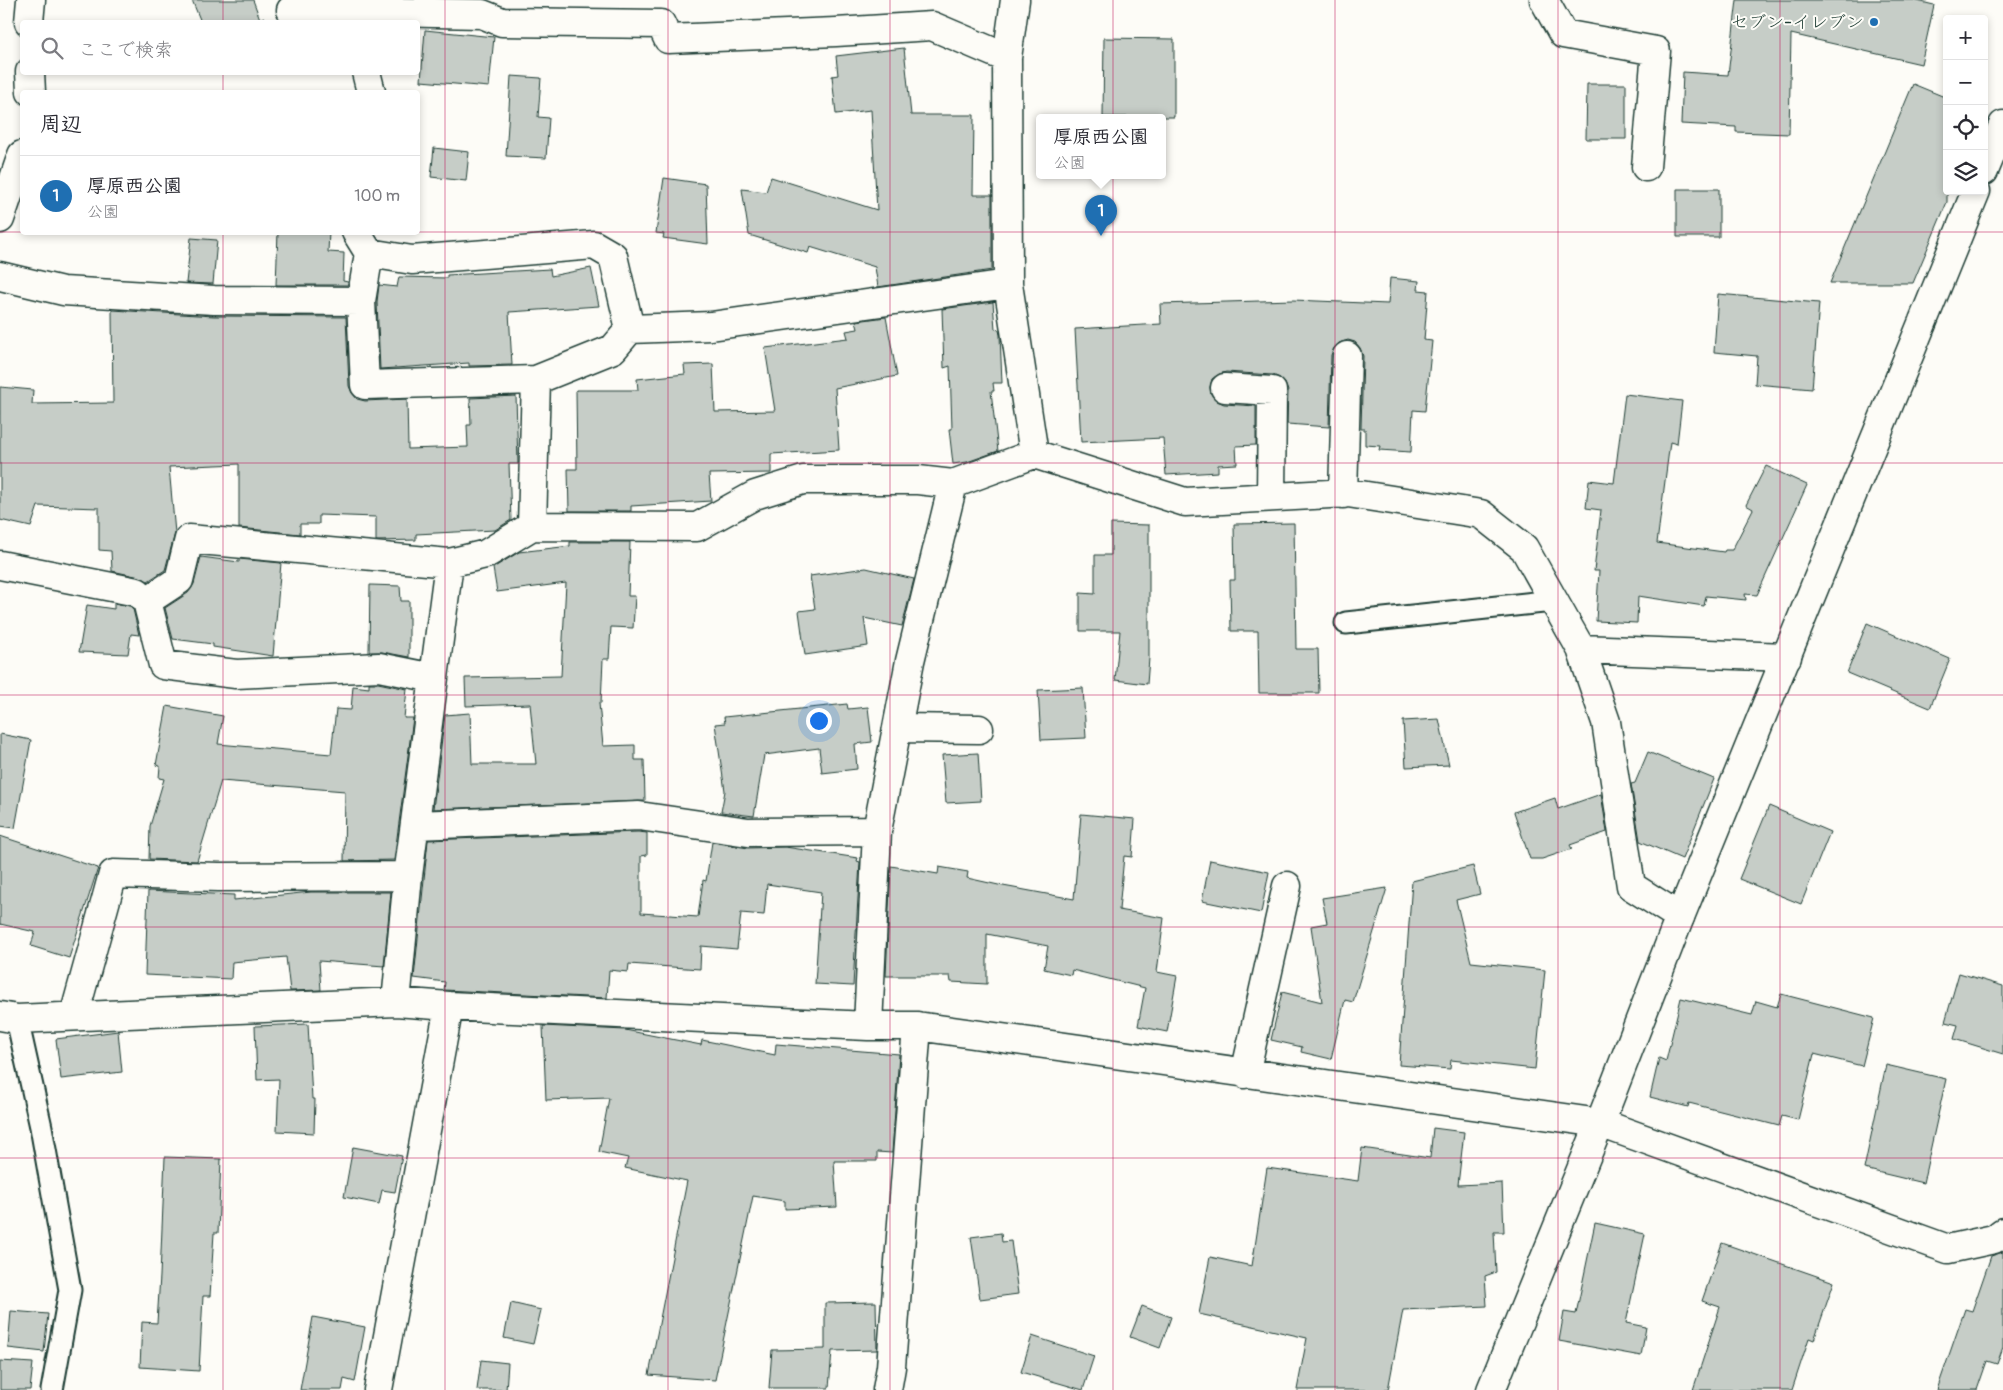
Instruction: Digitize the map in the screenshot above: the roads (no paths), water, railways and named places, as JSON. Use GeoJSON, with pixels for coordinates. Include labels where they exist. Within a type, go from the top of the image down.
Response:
{"type":"FeatureCollection","features":[{"type":"Feature","properties":{"kind":"street"},"geometry":{"type":"LineString","coordinates":[[30,20],[31,0]]}},
{"type":"Feature","properties":{"kind":"street"},"geometry":{"type":"LineString","coordinates":[[1015,0],[1007,58],[1008,284],[1034,454]]}},
{"type":"Feature","properties":{"kind":"street"},"geometry":{"type":"LineString","coordinates":[[1544,0],[1562,34],[1656,51],[1646,167]]}},
{"type":"Feature","properties":{"kind":"street"},"geometry":{"type":"LineString","coordinates":[[291,11],[482,14],[502,22],[661,24],[668,39],[932,26],[1007,58]]}},
{"type":"Feature","properties":{"kind":"street"},"geometry":{"type":"LineString","coordinates":[[30,75],[31,90]]}},
{"type":"Feature","properties":{"kind":"street"},"geometry":{"type":"LineString","coordinates":[[367,75],[370,90]]}},
{"type":"Feature","properties":{"kind":"street"},"geometry":{"type":"LineString","coordinates":[[1988,161],[2003,125]]}},
{"type":"Feature","properties":{"kind":"street"},"geometry":{"type":"LineString","coordinates":[[0,219],[20,165]]}},
{"type":"Feature","properties":{"kind":"street"},"geometry":{"type":"LineString","coordinates":[[1491,1390],[1600,1123],[1680,917],[1974,195]]}},
{"type":"Feature","properties":{"kind":"street"},"geometry":{"type":"LineString","coordinates":[[630,329],[613,256],[594,245],[412,260],[363,243],[361,301],[365,385],[536,380],[613,350],[630,329],[711,326],[1008,284]]}},
{"type":"Feature","properties":{"kind":"street"},"geometry":{"type":"LineString","coordinates":[[0,276],[63,291],[214,300],[361,301]]}},
{"type":"Feature","properties":{"kind":"street"},"geometry":{"type":"LineString","coordinates":[[1343,494],[1347,356]]}},
{"type":"Feature","properties":{"kind":"street"},"geometry":{"type":"LineString","coordinates":[[532,526],[536,380]]}},
{"type":"Feature","properties":{"kind":"street"},"geometry":{"type":"LineString","coordinates":[[1225,388],[1272,391],[1271,497]]}},
{"type":"Feature","properties":{"kind":"street"},"geometry":{"type":"LineString","coordinates":[[147,601],[179,580],[189,539],[449,563],[486,554],[532,526],[697,527],[755,495],[803,480],[918,480],[953,484],[1034,454],[1186,502],[1343,494],[1480,514],[1524,548],[1581,649],[1606,722],[1631,886],[1680,917]]}},
{"type":"Feature","properties":{"kind":"street"},"geometry":{"type":"LineString","coordinates":[[868,1026],[877,831],[910,661],[953,484]]}},
{"type":"Feature","properties":{"kind":"street"},"geometry":{"type":"LineString","coordinates":[[396,1002],[408,876],[449,563]]}},
{"type":"Feature","properties":{"kind":"street"},"geometry":{"type":"LineString","coordinates":[[0,565],[137,592],[147,601],[163,665],[236,674],[379,668],[434,678]]}},
{"type":"Feature","properties":{"kind":"street"},"geometry":{"type":"LineString","coordinates":[[1581,649],[1787,657]]}},
{"type":"Feature","properties":{"kind":"street"},"geometry":{"type":"LineString","coordinates":[[897,728],[979,729]]}},
{"type":"Feature","properties":{"kind":"street"},"geometry":{"type":"LineString","coordinates":[[416,825],[639,816],[748,832],[877,831]]}},
{"type":"Feature","properties":{"kind":"street"},"geometry":{"type":"LineString","coordinates":[[74,1016],[113,874],[218,877],[408,876]]}},
{"type":"Feature","properties":{"kind":"street"},"geometry":{"type":"LineString","coordinates":[[1245,1074],[1287,886]]}},
{"type":"Feature","properties":{"kind":"street"},"geometry":{"type":"LineString","coordinates":[[9,1018],[396,1002],[868,1026],[917,1026],[1600,1123],[1948,1249],[1994,1239],[2003,1232]]}},
{"type":"Feature","properties":{"kind":"street"},"geometry":{"type":"LineString","coordinates":[[378,1390],[449,1006]]}},
{"type":"Feature","properties":{"kind":"street"},"geometry":{"type":"LineString","coordinates":[[887,1390],[891,1367],[917,1026]]}},
{"type":"Feature","properties":{"kind":"lane"},"geometry":{"type":"LineString","coordinates":[[1346,623],[1553,601]]}},
{"type":"Feature","properties":{"kind":"lane"},"geometry":{"type":"LineString","coordinates":[[9,1018],[41,1127],[70,1290],[52,1390]]}},
{"type":"Feature","properties":{"kind":"place","name":"セブン-イレブン"},"geometry":{"type":"Point","coordinates":[1874,22]}},
{"type":"Feature","properties":{"kind":"place","name":"厚原西公園"},"geometry":{"type":"Point","coordinates":[1101,236]}}]}
